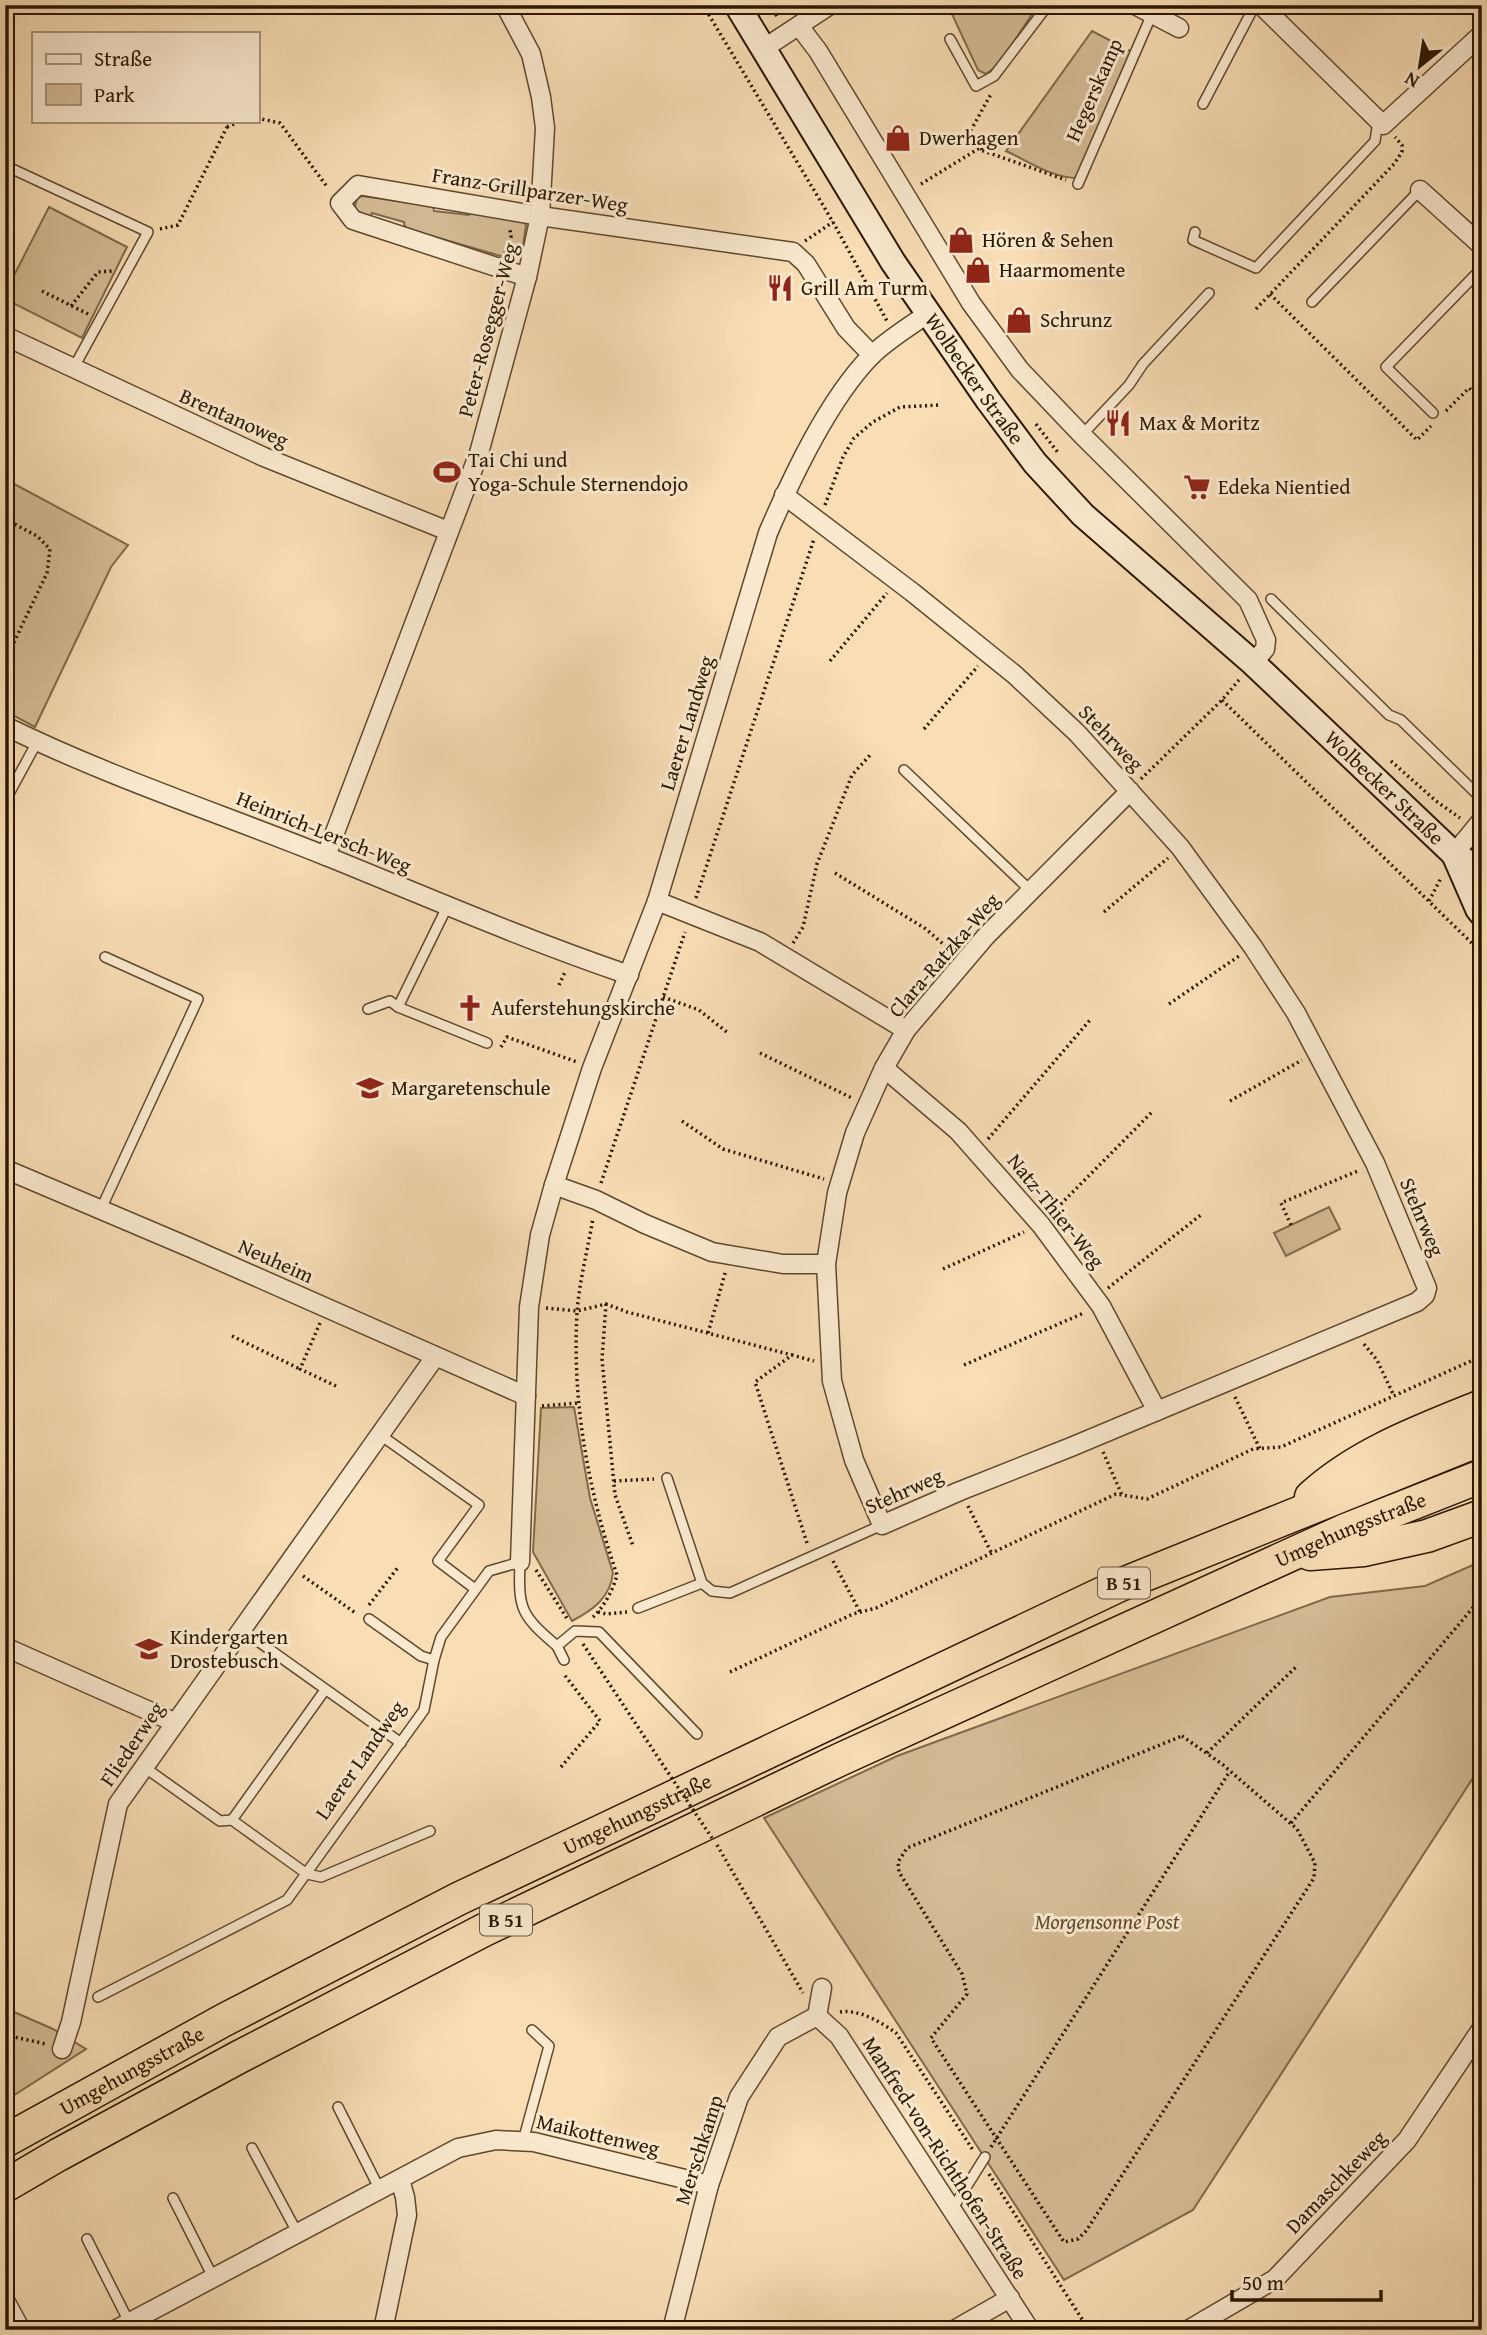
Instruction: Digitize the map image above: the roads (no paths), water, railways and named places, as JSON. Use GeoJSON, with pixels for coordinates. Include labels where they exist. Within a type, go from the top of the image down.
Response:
{"type":"FeatureCollection","features":[{"type":"Feature","properties":{"kind":"highway"},"geometry":{"type":"LineString","coordinates":[[1286,1520],[1321,1488],[1359,1462],[1405,1437],[1482,1406]]}},
{"type":"Feature","properties":{"kind":"highway","name":"Umgehungsstraße"},"geometry":{"type":"LineString","coordinates":[[5,2141],[224,2020],[458,1899],[1120,1585],[1482,1439]]}},
{"type":"Feature","properties":{"kind":"highway","name":"Umgehungsstraße"},"geometry":{"type":"LineString","coordinates":[[5,2186],[227,2064],[484,1930],[839,1760],[1343,1531],[1482,1476]]}},
{"type":"Feature","properties":{"kind":"highway"},"geometry":{"type":"LineString","coordinates":[[1292,1555],[1364,1550],[1427,1536],[1482,1516]]}},
{"type":"Feature","properties":{"kind":"highway","name":"Umgehungsstraße"},"geometry":{"type":"LineString","coordinates":[[1220,1588],[1286,1520]]}},
{"type":"Feature","properties":{"kind":"main road","name":"Wolbecker Straße"},"geometry":{"type":"LineString","coordinates":[[737,5],[893,262],[1035,463],[1083,514],[1253,663],[1454,854],[1482,871]]}},
{"type":"Feature","properties":{"kind":"main road","name":"Wolbecker Straße"},"geometry":{"type":"LineString","coordinates":[[1454,854],[1482,914]]}},
{"type":"Feature","properties":{"kind":"street","name":"Peter-Rosegger-Weg"},"geometry":{"type":"LineString","coordinates":[[326,856],[479,453],[527,276],[540,216],[545,128],[541,97],[531,54],[505,5]]}},
{"type":"Feature","properties":{"kind":"street"},"geometry":{"type":"LineString","coordinates":[[763,48],[830,5]]}},
{"type":"Feature","properties":{"kind":"street"},"geometry":{"type":"LineString","coordinates":[[1136,5],[1179,28]]}},
{"type":"Feature","properties":{"kind":"street"},"geometry":{"type":"LineString","coordinates":[[1258,5],[1381,123],[1482,34]]}},
{"type":"Feature","properties":{"kind":"street","name":"Wolbecker Straße"},"geometry":{"type":"LineString","coordinates":[[799,26],[818,51],[971,303],[1020,370],[1248,600],[1266,640],[1265,649],[1253,663]]}},
{"type":"Feature","properties":{"kind":"street","name":"Franz-Grillparzer-Weg"},"geometry":{"type":"LineString","coordinates":[[527,276],[353,220],[340,203],[358,185],[511,212],[793,252],[806,264],[846,328],[872,355]]}},
{"type":"Feature","properties":{"kind":"street"},"geometry":{"type":"LineString","coordinates":[[1420,190],[1482,246]]}},
{"type":"Feature","properties":{"kind":"street","name":"Laerer Landweg"},"geometry":{"type":"LineString","coordinates":[[520,1562],[529,1307],[540,1235],[592,1068],[657,901],[768,533],[825,420],[848,385],[872,355],[928,314]]}},
{"type":"Feature","properties":{"kind":"street","name":"Brentanoweg"},"geometry":{"type":"LineString","coordinates":[[5,336],[264,457],[448,531]]}},
{"type":"Feature","properties":{"kind":"street","name":"Stehrweg"},"geometry":{"type":"LineString","coordinates":[[785,495],[1015,674],[1077,733],[1180,847],[1296,1013],[1374,1163],[1427,1288],[1425,1295],[1418,1302],[960,1490],[882,1525]]}},
{"type":"Feature","properties":{"kind":"street","name":"Heinrich-Lersch-Weg"},"geometry":{"type":"LineString","coordinates":[[5,726],[37,742],[326,856],[447,907],[572,956],[629,975]]}},
{"type":"Feature","properties":{"kind":"street","name":"Clara-Ratzka-Weg"},"geometry":{"type":"LineString","coordinates":[[882,1525],[854,1460],[832,1381],[825,1264],[839,1184],[855,1133],[884,1068],[906,1030],[986,936],[1130,791]]}},
{"type":"Feature","properties":{"kind":"street","name":"Wolbecker Straße"},"geometry":{"type":"LineString","coordinates":[[1454,854],[1482,820]]}},
{"type":"Feature","properties":{"kind":"street"},"geometry":{"type":"LineString","coordinates":[[657,901],[760,942],[906,1030]]}},
{"type":"Feature","properties":{"kind":"street","name":"Natz-Thier-Weg"},"geometry":{"type":"LineString","coordinates":[[884,1068],[958,1131],[1041,1224],[1098,1302],[1157,1410]]}},
{"type":"Feature","properties":{"kind":"street","name":"Neuheim"},"geometry":{"type":"LineString","coordinates":[[5,1169],[326,1308],[526,1402]]}},
{"type":"Feature","properties":{"kind":"street"},"geometry":{"type":"LineString","coordinates":[[554,1185],[596,1200],[712,1252],[783,1264],[825,1264]]}},
{"type":"Feature","properties":{"kind":"street","name":"Fliederweg"},"geometry":{"type":"LineString","coordinates":[[62,2049],[78,2025],[118,1804],[435,1357]]}},
{"type":"Feature","properties":{"kind":"street"},"geometry":{"type":"LineString","coordinates":[[5,1647],[174,1722]]}},
{"type":"Feature","properties":{"kind":"street"},"geometry":{"type":"LineString","coordinates":[[817,2015],[822,1988]]}},
{"type":"Feature","properties":{"kind":"street","name":"Merschkamp"},"geometry":{"type":"LineString","coordinates":[[672,2330],[709,2185],[739,2097],[778,2037],[817,2015]]}},
{"type":"Feature","properties":{"kind":"street","name":"Manfred-von-Richthofen-Straße"},"geometry":{"type":"LineString","coordinates":[[817,2015],[839,2036],[1030,2330]]}},
{"type":"Feature","properties":{"kind":"street","name":"Damaschkeweg"},"geometry":{"type":"LineString","coordinates":[[1188,2330],[1275,2279],[1407,2140],[1482,2028]]}},
{"type":"Feature","properties":{"kind":"street","name":"Maikottenweg"},"geometry":{"type":"LineString","coordinates":[[122,2326],[458,2148],[496,2140],[534,2142],[709,2185]]}},
{"type":"Feature","properties":{"kind":"street"},"geometry":{"type":"LineString","coordinates":[[383,2330],[407,2215],[400,2180]]}},
{"type":"Feature","properties":{"kind":"street"},"geometry":{"type":"LineString","coordinates":[[954,2330],[1010,2298]]}},
{"type":"Feature","properties":{"kind":"lane"},"geometry":{"type":"LineString","coordinates":[[950,39],[976,86],[995,76],[1048,5]]}},
{"type":"Feature","properties":{"kind":"lane"},"geometry":{"type":"LineString","coordinates":[[1203,104],[1258,5]]}},
{"type":"Feature","properties":{"kind":"lane","name":"Hegerskamp"},"geometry":{"type":"LineString","coordinates":[[1078,184],[1153,14]]}},
{"type":"Feature","properties":{"kind":"lane"},"geometry":{"type":"LineString","coordinates":[[1195,232],[1193,240],[1256,268],[1376,141],[1381,123]]}},
{"type":"Feature","properties":{"kind":"lane"},"geometry":{"type":"LineString","coordinates":[[8,167],[148,232],[73,369]]}},
{"type":"Feature","properties":{"kind":"lane"},"geometry":{"type":"LineString","coordinates":[[1312,302],[1420,190]]}},
{"type":"Feature","properties":{"kind":"lane"},"geometry":{"type":"LineString","coordinates":[[1436,415],[1386,367],[1482,268]]}},
{"type":"Feature","properties":{"kind":"lane"},"geometry":{"type":"LineString","coordinates":[[1082,435],[1209,293]]}},
{"type":"Feature","properties":{"kind":"lane"},"geometry":{"type":"LineString","coordinates":[[1270,599],[1389,715],[1401,720],[1482,799]]}},
{"type":"Feature","properties":{"kind":"lane"},"geometry":{"type":"LineString","coordinates":[[5,801],[37,742]]}},
{"type":"Feature","properties":{"kind":"lane"},"geometry":{"type":"LineString","coordinates":[[904,771],[1031,891]]}},
{"type":"Feature","properties":{"kind":"lane"},"geometry":{"type":"LineString","coordinates":[[398,1007],[447,907]]}},
{"type":"Feature","properties":{"kind":"lane"},"geometry":{"type":"LineString","coordinates":[[101,1209],[198,999],[104,957]]}},
{"type":"Feature","properties":{"kind":"lane"},"geometry":{"type":"LineString","coordinates":[[368,1009],[390,1001],[398,1007],[487,1043]]}},
{"type":"Feature","properties":{"kind":"lane"},"geometry":{"type":"LineString","coordinates":[[379,1434],[479,1505],[438,1561],[475,1589]]}},
{"type":"Feature","properties":{"kind":"lane"},"geometry":{"type":"LineString","coordinates":[[638,1608],[702,1583],[667,1478]]}},
{"type":"Feature","properties":{"kind":"lane","name":"Stehrweg"},"geometry":{"type":"LineString","coordinates":[[702,1583],[712,1591],[730,1593],[882,1525]]}},
{"type":"Feature","properties":{"kind":"lane","name":"Laerer Landweg"},"geometry":{"type":"LineString","coordinates":[[98,1997],[287,1900],[424,1710],[441,1637],[489,1571],[520,1562],[519,1588],[524,1613],[556,1646],[564,1660]]}},
{"type":"Feature","properties":{"kind":"lane"},"geometry":{"type":"LineString","coordinates":[[365,1617],[421,1656],[434,1660]]}},
{"type":"Feature","properties":{"kind":"lane"},"geometry":{"type":"LineString","coordinates":[[241,1629],[401,1742]]}},
{"type":"Feature","properties":{"kind":"lane"},"geometry":{"type":"LineString","coordinates":[[556,1646],[575,1632],[599,1632],[697,1734]]}},
{"type":"Feature","properties":{"kind":"lane"},"geometry":{"type":"LineString","coordinates":[[232,1821],[325,1690]]}},
{"type":"Feature","properties":{"kind":"lane"},"geometry":{"type":"LineString","coordinates":[[144,1767],[220,1821],[232,1821],[307,1874],[321,1877],[430,1831]]}},
{"type":"Feature","properties":{"kind":"lane"},"geometry":{"type":"LineString","coordinates":[[523,2141],[549,2046],[532,2030]]}},
{"type":"Feature","properties":{"kind":"lane"},"geometry":{"type":"LineString","coordinates":[[338,2107],[380,2190]]}},
{"type":"Feature","properties":{"kind":"lane"},"geometry":{"type":"LineString","coordinates":[[252,2148],[298,2234]]}},
{"type":"Feature","properties":{"kind":"lane"},"geometry":{"type":"LineString","coordinates":[[953,2208],[983,2160]]}},
{"type":"Feature","properties":{"kind":"lane"},"geometry":{"type":"LineString","coordinates":[[173,2198],[214,2279]]}},
{"type":"Feature","properties":{"kind":"lane"},"geometry":{"type":"LineString","coordinates":[[87,2239],[122,2326]]}},
{"type":"Feature","properties":{"kind":"lane"},"geometry":{"type":"LineString","coordinates":[[5,2291],[26,2330]]}},
{"type":"Feature","properties":{"kind":"place","name":"Dwerhagen"},"geometry":{"type":"Point","coordinates":[898,138]}},
{"type":"Feature","properties":{"kind":"place","name":"Hören & Sehen"},"geometry":{"type":"Point","coordinates":[961,240]}},
{"type":"Feature","properties":{"kind":"place","name":"Haarmomente"},"geometry":{"type":"Point","coordinates":[978,270]}},
{"type":"Feature","properties":{"kind":"place","name":"Grill Am Turm"},"geometry":{"type":"Point","coordinates":[780,288]}},
{"type":"Feature","properties":{"kind":"place","name":"Schrunz"},"geometry":{"type":"Point","coordinates":[1019,320]}},
{"type":"Feature","properties":{"kind":"place","name":"Max & Moritz"},"geometry":{"type":"Point","coordinates":[1118,423]}},
{"type":"Feature","properties":{"kind":"place","name":"Tai Chi und Yoga-Schule Sternendojo"},"geometry":{"type":"Point","coordinates":[447,472]}},
{"type":"Feature","properties":{"kind":"place","name":"Edeka Nientied"},"geometry":{"type":"Point","coordinates":[1197,487]}},
{"type":"Feature","properties":{"kind":"place","name":"Auferstehungskirche"},"geometry":{"type":"Point","coordinates":[470,1008]}},
{"type":"Feature","properties":{"kind":"place","name":"Margaretenschule"},"geometry":{"type":"Point","coordinates":[370,1088]}},
{"type":"Feature","properties":{"kind":"place","name":"Kindergarten Drostebusch"},"geometry":{"type":"Point","coordinates":[149,1649]}},
{"type":"Feature","properties":{"kind":"park label","name":"Morgensonne Post"},"geometry":{"type":"Point","coordinates":[1107,1922]}}]}
